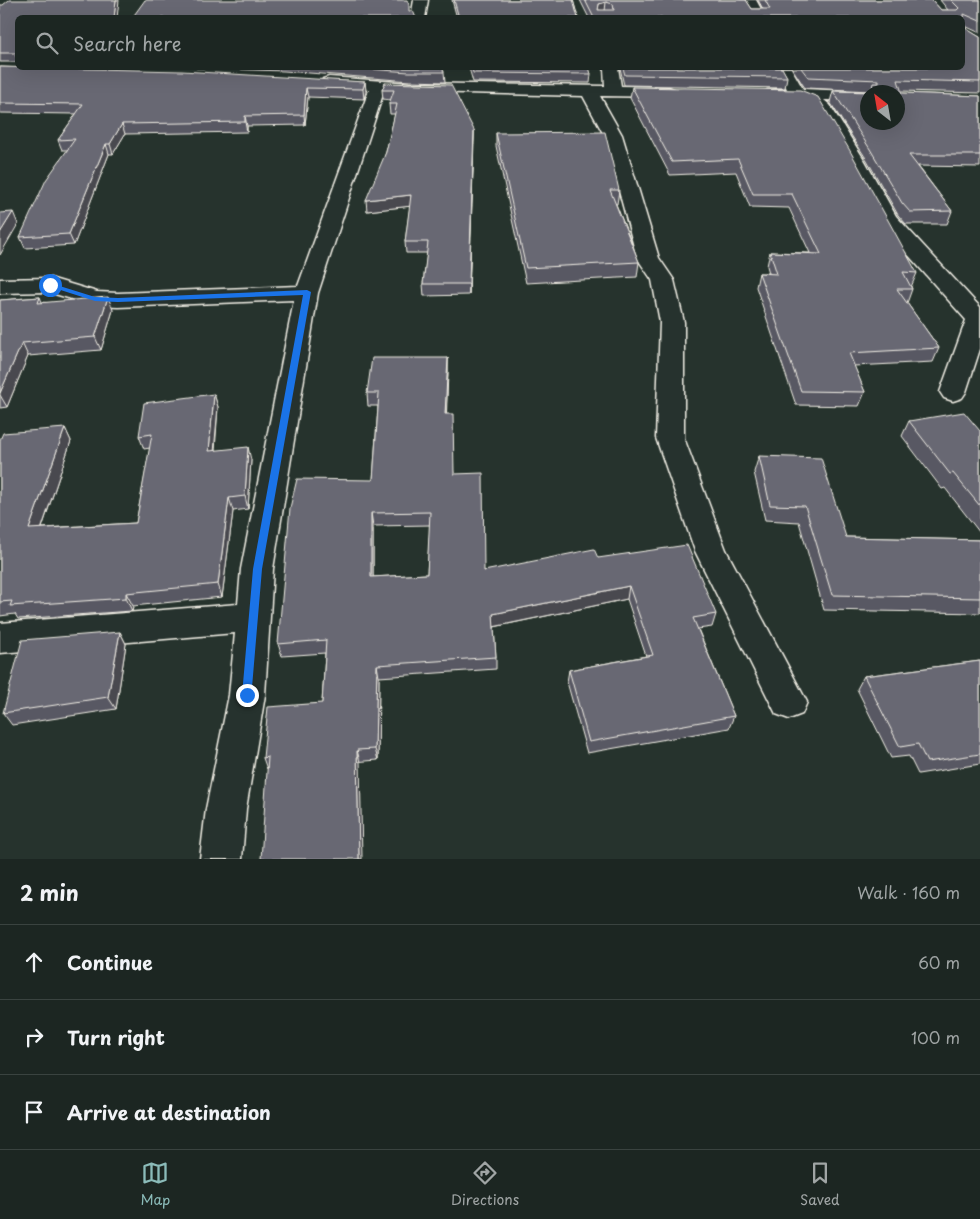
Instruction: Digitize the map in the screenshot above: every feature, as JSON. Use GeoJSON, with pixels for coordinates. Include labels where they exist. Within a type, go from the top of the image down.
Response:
{"type":"FeatureCollection","features":[{"type":"Feature","properties":{"kind":"street"},"geometry":{"type":"LineString","coordinates":[[418,15],[421,0]]}},
{"type":"Feature","properties":{"kind":"street"},"geometry":{"type":"LineString","coordinates":[[748,0],[757,15]]}},
{"type":"Feature","properties":{"kind":"street"},"geometry":{"type":"LineString","coordinates":[[610,70],[601,91],[648,258],[663,280],[672,322],[670,438],[712,551],[789,702]]}},
{"type":"Feature","properties":{"kind":"street"},"geometry":{"type":"LineString","coordinates":[[785,70],[798,94],[822,105],[856,161],[886,219],[970,303],[978,319],[953,392]]}},
{"type":"Feature","properties":{"kind":"street"},"geometry":{"type":"LineString","coordinates":[[312,80],[378,86],[410,81],[601,91],[681,92]]}},
{"type":"Feature","properties":{"kind":"street"},"geometry":{"type":"LineString","coordinates":[[221,859],[226,809],[247,695],[258,569],[307,292],[378,86]]}},
{"type":"Feature","properties":{"kind":"street"},"geometry":{"type":"LineString","coordinates":[[759,93],[860,96]]}},
{"type":"Feature","properties":{"kind":"street"},"geometry":{"type":"LineString","coordinates":[[0,286],[50,285],[95,299],[118,300],[307,292]]}},
{"type":"Feature","properties":{"kind":"street"},"geometry":{"type":"LineString","coordinates":[[0,638],[254,617]]}},
{"type":"Feature","properties":{"kind":"building"},"geometry":{"type":"Polygon","coordinates":[[[9,0],[116,0],[114,15],[15,15],[15,53],[0,53],[0,5],[9,0]]]}},
{"type":"Feature","properties":{"kind":"building"},"geometry":{"type":"Polygon","coordinates":[[[145,0],[407,0],[409,11],[413,11],[415,15],[134,15],[145,0]]]}},
{"type":"Feature","properties":{"kind":"building"},"geometry":{"type":"Polygon","coordinates":[[[454,0],[573,0],[577,15],[458,15],[454,0]]]}},
{"type":"Feature","properties":{"kind":"building"},"geometry":{"type":"Polygon","coordinates":[[[585,0],[746,0],[752,9],[770,9],[765,0],[932,0],[941,10],[957,10],[959,8],[951,0],[980,0],[980,21],[964,14],[592,15],[585,0]],[[606,2],[599,4],[598,10],[614,10],[613,4],[606,2]]]}},
{"type":"Feature","properties":{"kind":"building"},"geometry":{"type":"Polygon","coordinates":[[[965,28],[980,37],[980,82],[898,80],[900,85],[873,85],[873,83],[879,83],[879,80],[808,77],[803,70],[965,70],[965,28]]]}},
{"type":"Feature","properties":{"kind":"building"},"geometry":{"type":"Polygon","coordinates":[[[0,67],[15,67],[15,70],[182,71],[365,82],[363,89],[306,88],[304,115],[245,116],[245,122],[122,124],[110,144],[106,144],[69,234],[20,237],[46,180],[75,139],[58,140],[83,104],[0,103],[0,67]]]}},
{"type":"Feature","properties":{"kind":"building"},"geometry":{"type":"Polygon","coordinates":[[[382,70],[443,70],[444,72],[382,70]]]}},
{"type":"Feature","properties":{"kind":"building"},"geometry":{"type":"Polygon","coordinates":[[[472,70],[590,70],[591,74],[473,73],[472,70]]]}},
{"type":"Feature","properties":{"kind":"building"},"geometry":{"type":"Polygon","coordinates":[[[624,70],[783,70],[787,77],[625,75],[624,70]]]}},
{"type":"Feature","properties":{"kind":"building"},"geometry":{"type":"Polygon","coordinates":[[[385,83],[451,85],[474,130],[469,284],[423,284],[428,242],[405,242],[411,195],[366,200],[386,152],[397,104],[389,104],[394,90],[382,90],[385,83]]]}},
{"type":"Feature","properties":{"kind":"building"},"geometry":{"type":"Polygon","coordinates":[[[632,87],[800,90],[818,97],[849,149],[917,273],[903,272],[912,289],[897,289],[939,348],[849,353],[865,392],[801,391],[759,273],[777,274],[770,252],[821,254],[792,194],[753,194],[738,159],[672,162],[632,87]]]}},
{"type":"Feature","properties":{"kind":"building"},"geometry":{"type":"Polygon","coordinates":[[[833,91],[860,92],[860,130],[905,130],[905,93],[980,96],[980,155],[909,155],[952,211],[910,212],[902,203],[833,91]]]}},
{"type":"Feature","properties":{"kind":"building"},"geometry":{"type":"Polygon","coordinates":[[[605,132],[619,190],[610,190],[639,262],[526,268],[496,133],[605,132]]]}},
{"type":"Feature","properties":{"kind":"building"},"geometry":{"type":"Polygon","coordinates":[[[13,212],[0,233],[0,213],[13,212]]]}},
{"type":"Feature","properties":{"kind":"building"},"geometry":{"type":"Polygon","coordinates":[[[40,297],[38,303],[108,297],[95,337],[22,343],[0,393],[0,300],[40,297]]]}},
{"type":"Feature","properties":{"kind":"building"},"geometry":{"type":"Polygon","coordinates":[[[372,358],[448,358],[445,414],[453,414],[454,474],[483,473],[484,571],[594,549],[598,558],[687,545],[716,614],[693,618],[734,716],[589,742],[569,670],[653,655],[629,586],[493,614],[496,657],[377,665],[375,749],[357,750],[359,859],[261,859],[268,757],[263,758],[268,707],[322,703],[326,640],[278,644],[290,508],[297,479],[373,480],[379,393],[367,393],[372,358]],[[430,512],[371,513],[371,577],[427,574],[430,512]]]}},
{"type":"Feature","properties":{"kind":"building"},"geometry":{"type":"Polygon","coordinates":[[[214,394],[209,451],[248,447],[245,496],[229,498],[218,584],[126,593],[126,598],[10,606],[12,601],[0,602],[0,440],[3,433],[65,428],[29,529],[136,523],[152,434],[139,436],[144,403],[214,394]]]}},
{"type":"Feature","properties":{"kind":"building"},"geometry":{"type":"Polygon","coordinates":[[[964,412],[980,431],[980,506],[953,473],[950,474],[909,421],[964,412]]]}},
{"type":"Feature","properties":{"kind":"building"},"geometry":{"type":"Polygon","coordinates":[[[759,456],[821,458],[846,537],[980,540],[980,598],[832,595],[805,506],[770,505],[759,456]]]}},
{"type":"Feature","properties":{"kind":"building"},"geometry":{"type":"Polygon","coordinates":[[[120,632],[108,697],[3,713],[22,640],[120,632]]]}},
{"type":"Feature","properties":{"kind":"building"},"geometry":{"type":"Polygon","coordinates":[[[980,661],[980,754],[927,762],[918,744],[900,747],[864,676],[980,661]]]}},
{"type":"Feature","properties":{"kind":"route"},"geometry":{"type":"LineString","coordinates":[[50,285],[95,299],[118,300],[307,292],[258,569],[247,695]]}}]}
